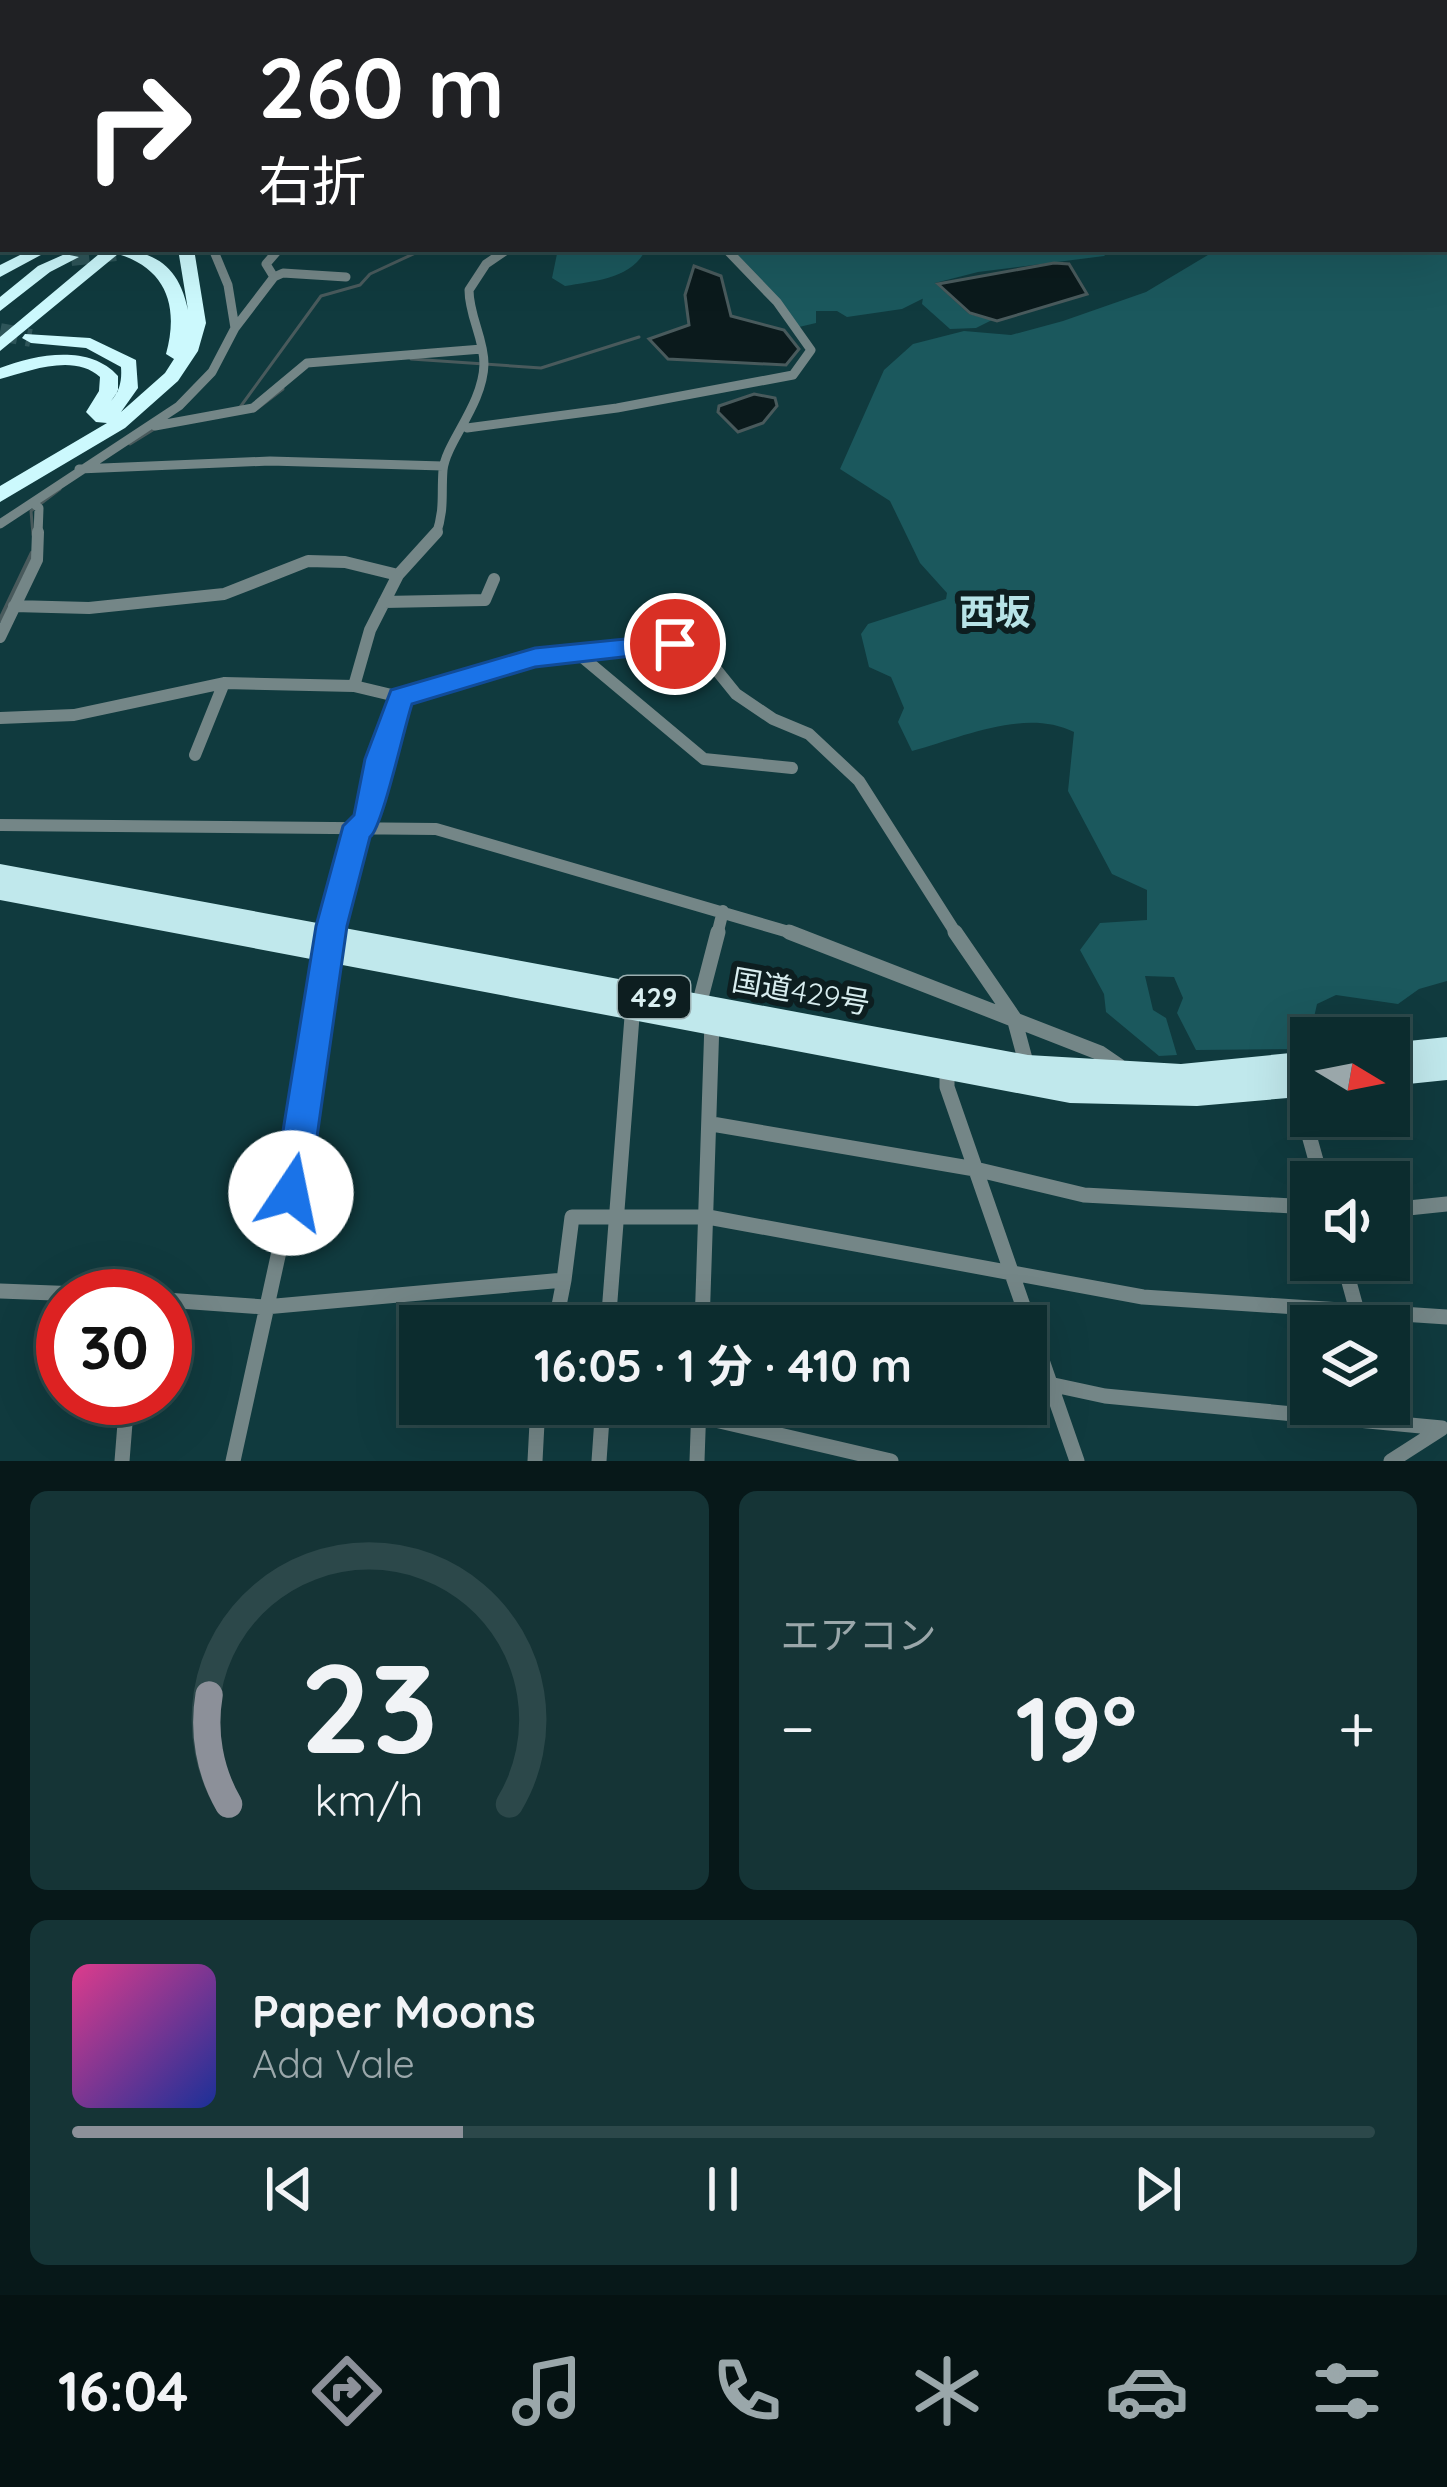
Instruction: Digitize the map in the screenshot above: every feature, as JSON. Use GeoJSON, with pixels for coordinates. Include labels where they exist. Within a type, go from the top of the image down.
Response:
{"type":"FeatureCollection","features":[{"type":"Feature","properties":{"kind":"highway"},"geometry":{"type":"LineString","coordinates":[[0,272],[38,252]]}},
{"type":"Feature","properties":{"kind":"highway"},"geometry":{"type":"LineString","coordinates":[[0,329],[91,252]]}},
{"type":"Feature","properties":{"kind":"highway"},"geometry":{"type":"LineString","coordinates":[[0,346],[117,252]]}},
{"type":"Feature","properties":{"kind":"highway"},"geometry":{"type":"LineString","coordinates":[[132,252],[162,266],[178,302],[179,342],[159,389]]}},
{"type":"Feature","properties":{"kind":"highway"},"geometry":{"type":"LineString","coordinates":[[0,495],[139,408],[177,375],[190,354],[197,326],[187,252]]}},
{"type":"Feature","properties":{"kind":"highway"},"geometry":{"type":"LineString","coordinates":[[0,306],[44,269],[71,257]]}},
{"type":"Feature","properties":{"kind":"highway"},"geometry":{"type":"LineString","coordinates":[[0,478],[95,424],[126,397],[133,382],[130,364],[90,343],[31,338]]}},
{"type":"Feature","properties":{"kind":"highway"},"geometry":{"type":"LineString","coordinates":[[0,374],[56,358],[83,360],[102,368],[111,385],[109,396],[72,435]]}},
{"type":"Feature","properties":{"kind":"highway","name":"国道429号"},"geometry":{"type":"LineString","coordinates":[[0,874],[328,944]]}},
{"type":"Feature","properties":{"kind":"highway","name":"国道429号"},"geometry":{"type":"LineString","coordinates":[[0,890],[328,944],[947,1061],[1160,1094],[1290,1076]]}},
{"type":"Feature","properties":{"kind":"highway"},"geometry":{"type":"LineString","coordinates":[[1410,1053],[1447,1049]]}},
{"type":"Feature","properties":{"kind":"highway"},"geometry":{"type":"LineString","coordinates":[[1410,1072],[1447,1068]]}},
{"type":"Feature","properties":{"kind":"highway","name":"国道429号"},"geometry":{"type":"LineString","coordinates":[[1028,1075],[1290,1074]]}},
{"type":"Feature","properties":{"kind":"street"},"geometry":{"type":"LineString","coordinates":[[214,252],[228,285],[235,328]]}},
{"type":"Feature","properties":{"kind":"street"},"geometry":{"type":"LineString","coordinates":[[274,277],[266,264],[276,252]]}},
{"type":"Feature","properties":{"kind":"street"},"geometry":{"type":"LineString","coordinates":[[354,686],[370,630],[398,575],[436,536],[446,506],[443,466],[467,428],[468,411],[484,368],[469,314],[470,289],[479,271],[504,252]]}},
{"type":"Feature","properties":{"kind":"street"},"geometry":{"type":"LineString","coordinates":[[467,428],[617,408],[794,375],[812,350],[777,302],[729,252]]}},
{"type":"Feature","properties":{"kind":"street"},"geometry":{"type":"LineString","coordinates":[[0,524],[36,506],[83,470],[158,426],[201,385],[222,358],[235,328],[274,277],[283,273],[346,277]]}},
{"type":"Feature","properties":{"kind":"street"},"geometry":{"type":"LineString","coordinates":[[158,426],[219,417],[261,404],[307,363],[482,350]]}},
{"type":"Feature","properties":{"kind":"street"},"geometry":{"type":"LineString","coordinates":[[83,470],[270,461],[443,466]]}},
{"type":"Feature","properties":{"kind":"street"},"geometry":{"type":"LineString","coordinates":[[0,636],[38,560],[36,506]]}},
{"type":"Feature","properties":{"kind":"street"},"geometry":{"type":"LineString","coordinates":[[14,607],[89,608],[224,594],[308,562],[345,562],[398,575]]}},
{"type":"Feature","properties":{"kind":"street"},"geometry":{"type":"LineString","coordinates":[[384,602],[485,600],[494,579]]}},
{"type":"Feature","properties":{"kind":"street"},"geometry":{"type":"LineString","coordinates":[[0,718],[74,715],[224,683],[354,686],[400,697],[535,657],[675,644],[698,647],[736,694],[773,719],[808,734],[859,781],[921,884],[1013,1018],[1028,1075]]}},
{"type":"Feature","properties":{"kind":"street"},"geometry":{"type":"LineString","coordinates":[[581,656],[704,759],[792,768]]}},
{"type":"Feature","properties":{"kind":"street"},"geometry":{"type":"LineString","coordinates":[[195,755],[224,683]]}},
{"type":"Feature","properties":{"kind":"street"},"geometry":{"type":"LineString","coordinates":[[232,1461],[300,1156],[328,944],[400,697]]}},
{"type":"Feature","properties":{"kind":"street"},"geometry":{"type":"LineString","coordinates":[[0,825],[436,830],[829,944],[1100,1054],[1136,1076]]}},
{"type":"Feature","properties":{"kind":"street"},"geometry":{"type":"LineString","coordinates":[[703,1305],[712,1124],[705,1015],[723,911]]}},
{"type":"Feature","properties":{"kind":"street"},"geometry":{"type":"LineString","coordinates":[[610,1305],[633,1001]]}},
{"type":"Feature","properties":{"kind":"street"},"geometry":{"type":"LineString","coordinates":[[947,1061],[947,1088],[1077,1461]]}},
{"type":"Feature","properties":{"kind":"street"},"geometry":{"type":"LineString","coordinates":[[712,1124],[975,1169],[1084,1195],[1290,1206]]}},
{"type":"Feature","properties":{"kind":"street"},"geometry":{"type":"LineString","coordinates":[[1410,1208],[1447,1204]]}},
{"type":"Feature","properties":{"kind":"street"},"geometry":{"type":"LineString","coordinates":[[559,1305],[572,1217],[708,1217],[1142,1297],[1290,1307]]}},
{"type":"Feature","properties":{"kind":"street"},"geometry":{"type":"LineString","coordinates":[[192,1302],[265,1307],[564,1280]]}},
{"type":"Feature","properties":{"kind":"street"},"geometry":{"type":"LineString","coordinates":[[0,1291],[36,1292]]}},
{"type":"Feature","properties":{"kind":"street"},"geometry":{"type":"LineString","coordinates":[[1410,1315],[1447,1317]]}},
{"type":"Feature","properties":{"kind":"street"},"geometry":{"type":"LineString","coordinates":[[1049,1383],[1105,1396],[1445,1426]]}},
{"type":"Feature","properties":{"kind":"street"},"geometry":{"type":"LineString","coordinates":[[122,1461],[125,1425]]}},
{"type":"Feature","properties":{"kind":"street"},"geometry":{"type":"LineString","coordinates":[[535,1461],[537,1425]]}},
{"type":"Feature","properties":{"kind":"street"},"geometry":{"type":"LineString","coordinates":[[599,1461],[602,1425]]}},
{"type":"Feature","properties":{"kind":"street"},"geometry":{"type":"LineString","coordinates":[[697,1461],[698,1425]]}},
{"type":"Feature","properties":{"kind":"street"},"geometry":{"type":"LineString","coordinates":[[755,1425],[891,1461]]}},
{"type":"Feature","properties":{"kind":"street"},"geometry":{"type":"LineString","coordinates":[[1391,1461],[1445,1426]]}},
{"type":"Feature","properties":{"kind":"shaded area"},"geometry":{"type":"Polygon","coordinates":[[[557,252],[644,252],[632,267],[600,280],[565,286],[552,278],[557,252]]]}},
{"type":"Feature","properties":{"kind":"shaded area"},"geometry":{"type":"Polygon","coordinates":[[[735,252],[1109,252],[935,283],[969,314],[992,320],[976,328],[950,329],[922,304],[923,299],[902,309],[847,317],[837,311],[816,311],[816,323],[799,327],[735,252]]]}},
{"type":"Feature","properties":{"kind":"shaded area"},"geometry":{"type":"Polygon","coordinates":[[[1213,252],[1447,252],[1447,981],[1419,989],[1398,1004],[1336,995],[1317,1004],[1314,1017],[1290,1017],[1290,1049],[1196,1050],[1177,1013],[1183,998],[1174,977],[1145,976],[1153,1010],[1166,1018],[1177,1055],[1159,1056],[1106,1012],[1104,994],[1080,950],[1100,923],[1147,920],[1147,890],[1112,874],[1068,791],[1074,732],[1055,725],[1015,724],[912,751],[898,722],[904,708],[891,677],[869,667],[861,634],[868,624],[946,599],[947,593],[920,563],[890,501],[840,469],[884,370],[913,344],[964,331],[1011,335],[1146,292],[1213,252]]]}},
{"type":"Feature","properties":{"kind":"shaded area"},"geometry":{"type":"Polygon","coordinates":[[[1069,264],[1087,294],[997,321],[970,313],[938,284],[1069,264]]]}},
{"type":"Feature","properties":{"kind":"shaded area"},"geometry":{"type":"Polygon","coordinates":[[[694,266],[721,276],[731,316],[784,330],[799,349],[786,365],[668,359],[649,339],[689,325],[685,295],[694,266]]]}},
{"type":"Feature","properties":{"kind":"shaded area"},"geometry":{"type":"Polygon","coordinates":[[[754,394],[775,398],[777,406],[763,423],[738,432],[718,412],[719,406],[754,394]]]}},
{"type":"Feature","properties":{"kind":"waterway"},"geometry":{"type":"LineString","coordinates":[[238,410],[321,296],[360,285],[370,274],[418,252]]}},
{"type":"Feature","properties":{"kind":"waterway"},"geometry":{"type":"LineString","coordinates":[[411,359],[541,368],[639,337]]}},
{"type":"Feature","properties":{"kind":"waterway"},"geometry":{"type":"LineString","coordinates":[[254,411],[283,389]]}},
{"type":"Feature","properties":{"kind":"waterway"},"geometry":{"type":"LineString","coordinates":[[130,444],[156,428]]}},
{"type":"Feature","properties":{"kind":"waterway"},"geometry":{"type":"LineString","coordinates":[[33,535],[31,511],[60,489]]}},
{"type":"Feature","properties":{"kind":"waterway"},"geometry":{"type":"LineString","coordinates":[[0,620],[32,553]]}},
{"type":"Feature","properties":{"kind":"tunnel"},"geometry":{"type":"LineString","coordinates":[[71,257],[115,252]]}},
{"type":"Feature","properties":{"kind":"tunnel"},"geometry":{"type":"LineString","coordinates":[[0,332],[31,338]]}},
{"type":"Feature","properties":{"kind":"district","name":"西坂"},"geometry":{"type":"Point","coordinates":[995,611]}},
{"type":"Feature","properties":{"kind":"route"},"geometry":{"type":"LineString","coordinates":[[291,1193],[332,926],[358,826],[366,826],[379,759],[400,697],[535,657],[675,644]]}}]}
